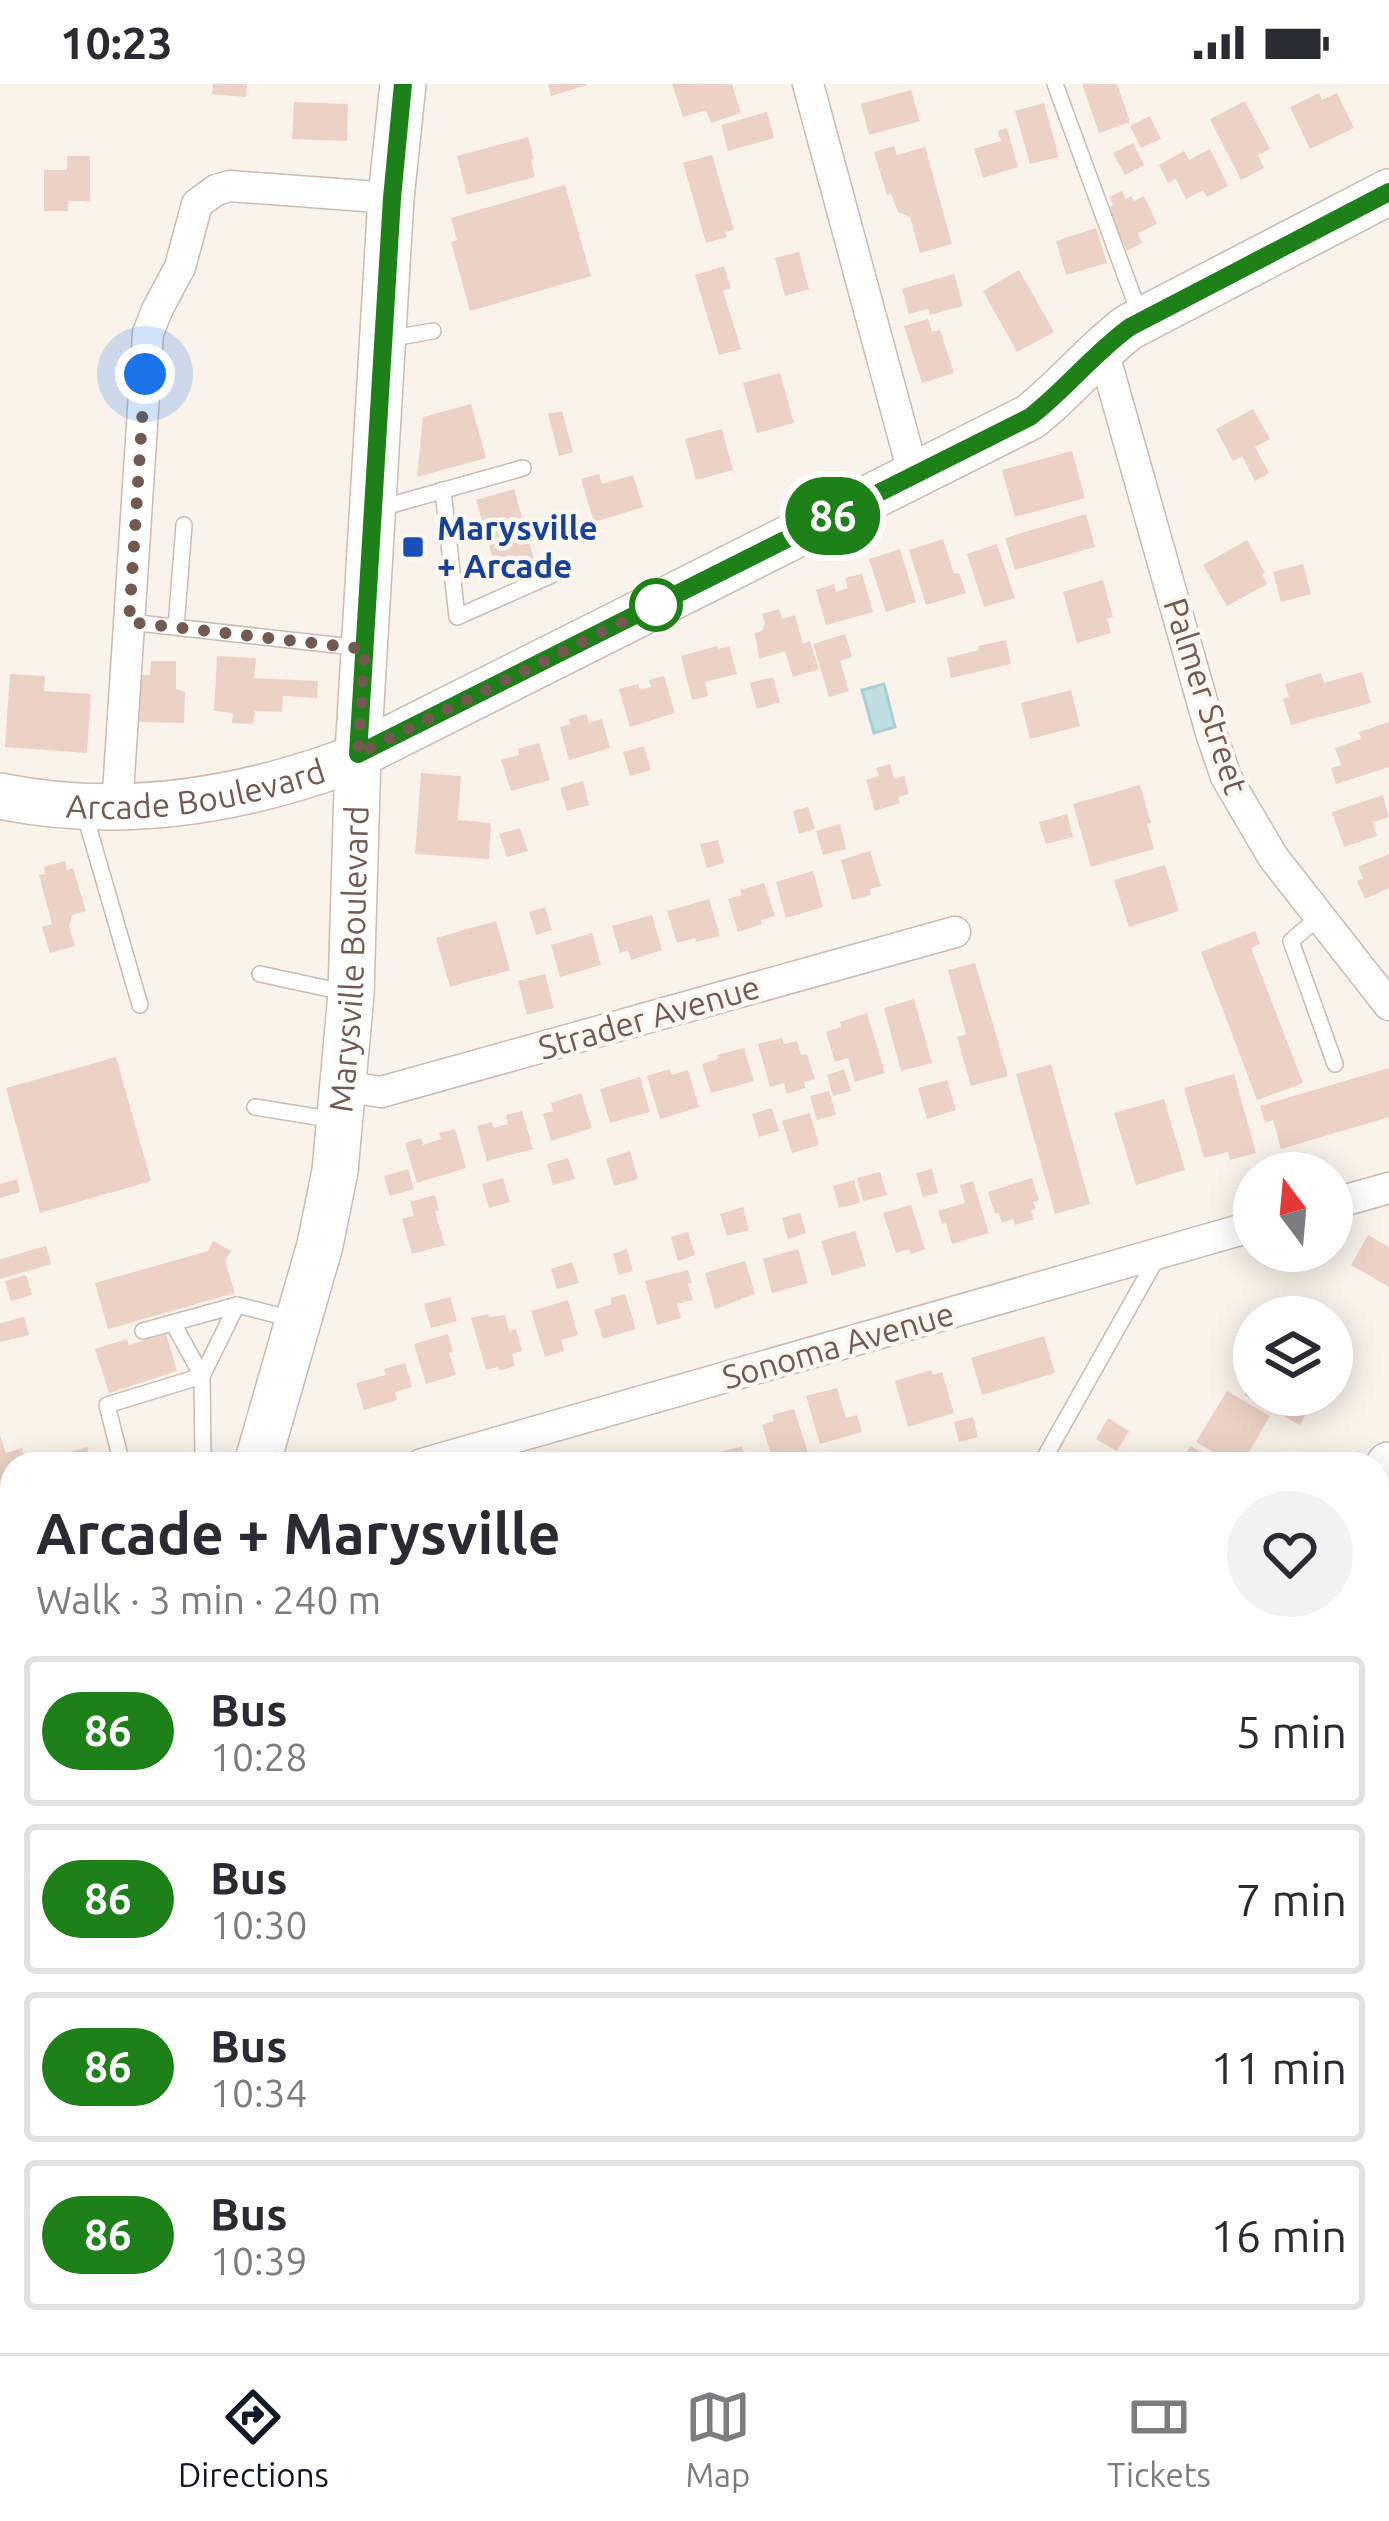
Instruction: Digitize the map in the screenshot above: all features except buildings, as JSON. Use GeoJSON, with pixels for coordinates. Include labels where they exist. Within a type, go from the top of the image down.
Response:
{"type":"FeatureCollection","features":[{"type":"Feature","properties":{"kind":"street","name":"Marysville Boulevard"},"geometry":{"type":"LineString","coordinates":[[260,1452],[328,1214],[341,1103],[351,994],[358,754],[403,84]]}},
{"type":"Feature","properties":{"kind":"street"},"geometry":{"type":"LineString","coordinates":[[808,84],[914,476]]}},
{"type":"Feature","properties":{"kind":"street"},"geometry":{"type":"LineString","coordinates":[[100,807],[129,622],[148,333],[179,267],[197,203],[230,186],[392,198]]}},
{"type":"Feature","properties":{"kind":"street","name":"Arcade Boulevard"},"geometry":{"type":"LineString","coordinates":[[0,796],[100,807],[160,806],[283,784],[358,754],[1030,417],[1060,394],[1102,347],[1142,321],[1389,192]]}},
{"type":"Feature","properties":{"kind":"street","name":"Palmer Street"},"geometry":{"type":"LineString","coordinates":[[1102,347],[1226,777],[1273,857],[1389,1005]]}},
{"type":"Feature","properties":{"kind":"street","name":"Strader Avenue"},"geometry":{"type":"LineString","coordinates":[[341,1103],[956,932]]}},
{"type":"Feature","properties":{"kind":"street"},"geometry":{"type":"LineString","coordinates":[[1353,1198],[1389,1188]]}},
{"type":"Feature","properties":{"kind":"street","name":"Sonoma Avenue"},"geometry":{"type":"LineString","coordinates":[[464,1452],[1233,1232]]}},
{"type":"Feature","properties":{"kind":"lane"},"geometry":{"type":"LineString","coordinates":[[1055,84],[1142,321]]}},
{"type":"Feature","properties":{"kind":"lane"},"geometry":{"type":"LineString","coordinates":[[384,339],[434,331]]}},
{"type":"Feature","properties":{"kind":"lane"},"geometry":{"type":"LineString","coordinates":[[375,510],[524,468]]}},
{"type":"Feature","properties":{"kind":"lane"},"geometry":{"type":"LineString","coordinates":[[443,490],[457,617],[553,575]]}},
{"type":"Feature","properties":{"kind":"lane"},"geometry":{"type":"LineString","coordinates":[[176,627],[184,525]]}},
{"type":"Feature","properties":{"kind":"lane"},"geometry":{"type":"LineString","coordinates":[[129,622],[365,649]]}},
{"type":"Feature","properties":{"kind":"lane"},"geometry":{"type":"LineString","coordinates":[[100,807],[140,1005]]}},
{"type":"Feature","properties":{"kind":"lane"},"geometry":{"type":"LineString","coordinates":[[1319,916],[1291,941],[1335,1064]]}},
{"type":"Feature","properties":{"kind":"lane"},"geometry":{"type":"LineString","coordinates":[[260,974],[351,994]]}},
{"type":"Feature","properties":{"kind":"lane"},"geometry":{"type":"LineString","coordinates":[[255,1107],[341,1103]]}},
{"type":"Feature","properties":{"kind":"lane"},"geometry":{"type":"LineString","coordinates":[[1049,1452],[1159,1253]]}},
{"type":"Feature","properties":{"kind":"lane"},"geometry":{"type":"LineString","coordinates":[[199,1452],[202,1376],[237,1305]]}},
{"type":"Feature","properties":{"kind":"lane"},"geometry":{"type":"LineString","coordinates":[[143,1331],[237,1305],[299,1320]]}},
{"type":"Feature","properties":{"kind":"lane"},"geometry":{"type":"LineString","coordinates":[[173,1323],[202,1376]]}},
{"type":"Feature","properties":{"kind":"lane"},"geometry":{"type":"LineString","coordinates":[[119,1452],[106,1405],[202,1376]]}},
{"type":"Feature","properties":{"kind":"water"},"geometry":{"type":"Polygon","coordinates":[[[884,684],[895,727],[874,733],[862,690],[884,684]]]}},
{"type":"Feature","properties":{"kind":"bus line","name":"86"},"geometry":{"type":"LineString","coordinates":[[403,84],[358,754],[1030,417],[1060,394],[1102,347],[1130,327],[1389,192]]}},
{"type":"Feature","properties":{"kind":"place","name":"Marysville + Arcade"},"geometry":{"type":"Point","coordinates":[413,547]}},
{"type":"Feature","properties":{"kind":"route"},"geometry":{"type":"LineString","coordinates":[[145,374],[129,622],[365,649],[358,754],[656,605]]}}]}
